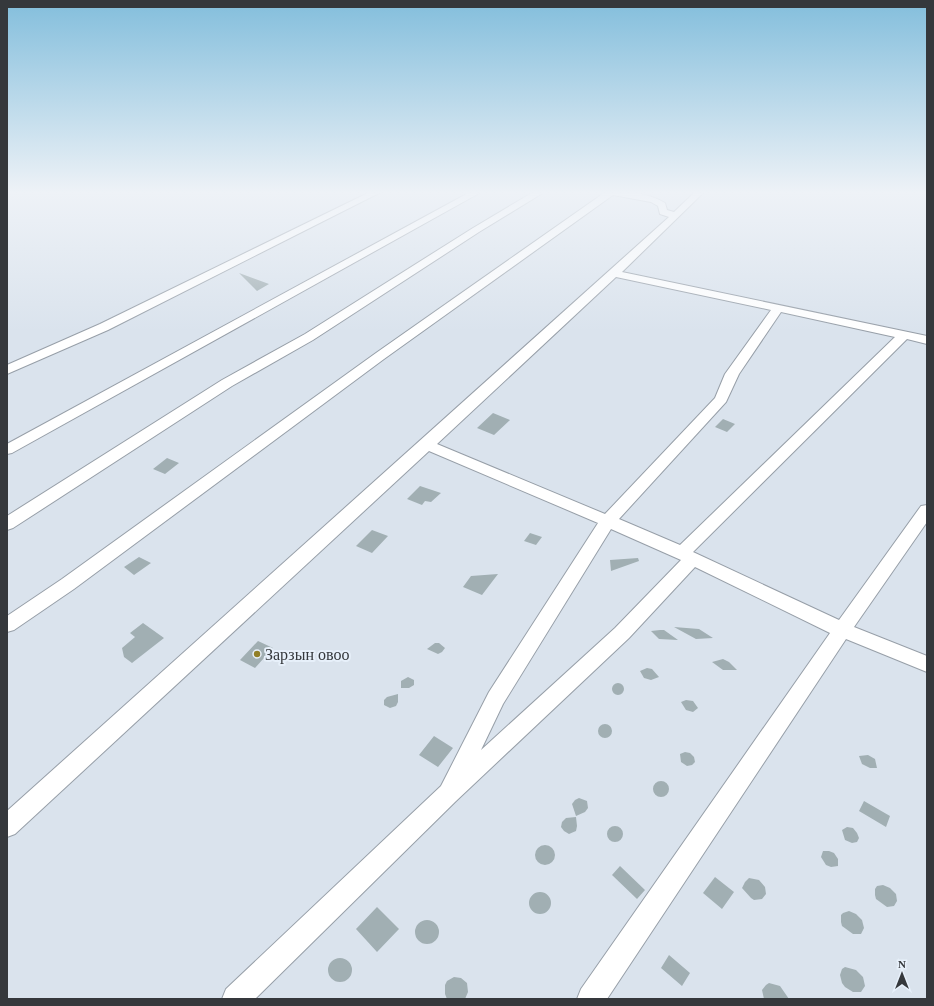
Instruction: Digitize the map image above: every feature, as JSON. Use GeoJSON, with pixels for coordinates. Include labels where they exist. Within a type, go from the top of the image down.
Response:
{"type":"FeatureCollection","features":[{"type":"Feature","properties":{"kind":"street"},"geometry":{"type":"LineString","coordinates":[[7,370],[104,327],[284,238]]}},
{"type":"Feature","properties":{"kind":"street"},"geometry":{"type":"LineString","coordinates":[[7,450],[393,238]]}},
{"type":"Feature","properties":{"kind":"street"},"geometry":{"type":"LineString","coordinates":[[7,524],[228,383],[309,337],[464,238]]}},
{"type":"Feature","properties":{"kind":"street"},"geometry":{"type":"LineString","coordinates":[[7,624],[68,584],[380,356],[545,238]]}},
{"type":"Feature","properties":{"kind":"street"},"geometry":{"type":"LineString","coordinates":[[7,826],[652,238]]}},
{"type":"Feature","properties":{"kind":"street"},"geometry":{"type":"LineString","coordinates":[[613,274],[927,340]]}},
{"type":"Feature","properties":{"kind":"street"},"geometry":{"type":"LineString","coordinates":[[448,794],[496,698],[608,521],[720,399],[732,374],[778,308]]}},
{"type":"Feature","properties":{"kind":"street"},"geometry":{"type":"LineString","coordinates":[[236,999],[448,794],[622,633],[680,573],[687,556],[904,335]]}},
{"type":"Feature","properties":{"kind":"street"},"geometry":{"type":"LineString","coordinates":[[425,444],[687,556],[842,630],[927,664]]}},
{"type":"Feature","properties":{"kind":"street"},"geometry":{"type":"LineString","coordinates":[[591,999],[842,630],[927,510]]}},
{"type":"Feature","properties":{"kind":"building"},"geometry":{"type":"Polygon","coordinates":[[[239,273],[269,284],[257,291],[239,273]]]}},
{"type":"Feature","properties":{"kind":"building"},"geometry":{"type":"Polygon","coordinates":[[[493,413],[510,420],[494,435],[477,428],[493,413]]]}},
{"type":"Feature","properties":{"kind":"building"},"geometry":{"type":"Polygon","coordinates":[[[723,419],[735,424],[727,432],[715,427],[723,419]]]}},
{"type":"Feature","properties":{"kind":"building"},"geometry":{"type":"Polygon","coordinates":[[[167,458],[179,463],[165,474],[153,469],[167,458]]]}},
{"type":"Feature","properties":{"kind":"building"},"geometry":{"type":"Polygon","coordinates":[[[420,486],[441,493],[431,502],[425,501],[422,505],[407,499],[420,486]]]}},
{"type":"Feature","properties":{"kind":"building"},"geometry":{"type":"Polygon","coordinates":[[[372,530],[388,536],[372,553],[356,546],[372,530]]]}},
{"type":"Feature","properties":{"kind":"building"},"geometry":{"type":"Polygon","coordinates":[[[530,533],[542,537],[536,545],[524,541],[530,533]]]}},
{"type":"Feature","properties":{"kind":"building"},"geometry":{"type":"Polygon","coordinates":[[[139,557],[151,563],[134,575],[124,567],[139,557]]]}},
{"type":"Feature","properties":{"kind":"building"},"geometry":{"type":"Polygon","coordinates":[[[638,558],[639,561],[611,571],[610,560],[638,558]]]}},
{"type":"Feature","properties":{"kind":"building"},"geometry":{"type":"Polygon","coordinates":[[[498,574],[482,595],[463,587],[471,576],[498,574]]]}},
{"type":"Feature","properties":{"kind":"building"},"geometry":{"type":"Polygon","coordinates":[[[143,623],[164,638],[132,663],[124,657],[122,648],[135,637],[130,633],[143,623]]]}},
{"type":"Feature","properties":{"kind":"building"},"geometry":{"type":"Polygon","coordinates":[[[674,627],[699,629],[713,638],[696,639],[674,627]]]}},
{"type":"Feature","properties":{"kind":"building"},"geometry":{"type":"Polygon","coordinates":[[[664,630],[678,640],[659,639],[651,631],[664,630]]]}},
{"type":"Feature","properties":{"kind":"building","name":"Зарзын овоо"},"geometry":{"type":"Polygon","coordinates":[[[258,641],[273,648],[255,668],[240,660],[258,641]]]}},
{"type":"Feature","properties":{"kind":"building"},"geometry":{"type":"Polygon","coordinates":[[[435,643],[439,643],[445,648],[438,654],[427,649],[435,643]]]}},
{"type":"Feature","properties":{"kind":"building"},"geometry":{"type":"Polygon","coordinates":[[[723,659],[729,662],[737,670],[723,670],[712,662],[723,659]]]}},
{"type":"Feature","properties":{"kind":"building"},"geometry":{"type":"Polygon","coordinates":[[[647,668],[652,669],[659,677],[651,680],[644,678],[640,671],[647,668]]]}},
{"type":"Feature","properties":{"kind":"building"},"geometry":{"type":"Polygon","coordinates":[[[408,677],[414,680],[414,685],[409,688],[401,688],[401,681],[408,677]]]}},
{"type":"Feature","properties":{"kind":"building"},"geometry":{"type":"Polygon","coordinates":[[[620,683],[623,684],[623,694],[616,695],[613,694],[612,687],[613,684],[620,683]]]}},
{"type":"Feature","properties":{"kind":"building"},"geometry":{"type":"Polygon","coordinates":[[[398,694],[398,702],[396,706],[390,708],[384,705],[384,700],[387,697],[398,694]]]}},
{"type":"Feature","properties":{"kind":"building"},"geometry":{"type":"Polygon","coordinates":[[[686,700],[693,701],[698,708],[693,712],[686,710],[681,702],[686,700]]]}},
{"type":"Feature","properties":{"kind":"building"},"geometry":{"type":"Polygon","coordinates":[[[605,724],[610,726],[612,731],[610,736],[605,738],[600,736],[598,731],[600,726],[605,724]]]}},
{"type":"Feature","properties":{"kind":"building"},"geometry":{"type":"Polygon","coordinates":[[[434,736],[453,748],[438,767],[419,755],[434,736]]]}},
{"type":"Feature","properties":{"kind":"building"},"geometry":{"type":"Polygon","coordinates":[[[685,752],[690,753],[694,757],[695,762],[692,765],[687,766],[681,762],[680,754],[685,752]]]}},
{"type":"Feature","properties":{"kind":"building"},"geometry":{"type":"Polygon","coordinates":[[[868,755],[875,759],[877,768],[870,768],[862,764],[859,756],[868,755]]]}},
{"type":"Feature","properties":{"kind":"building"},"geometry":{"type":"Polygon","coordinates":[[[661,781],[668,786],[669,789],[664,796],[661,797],[654,792],[653,789],[658,782],[661,781]]]}},
{"type":"Feature","properties":{"kind":"building"},"geometry":{"type":"Polygon","coordinates":[[[579,798],[587,801],[588,808],[585,812],[576,816],[572,804],[579,798]]]}},
{"type":"Feature","properties":{"kind":"building"},"geometry":{"type":"Polygon","coordinates":[[[864,801],[890,816],[886,827],[859,811],[864,801]]]}},
{"type":"Feature","properties":{"kind":"building"},"geometry":{"type":"Polygon","coordinates":[[[576,817],[576,831],[569,834],[564,831],[561,827],[562,822],[566,818],[576,817]]]}},
{"type":"Feature","properties":{"kind":"building"},"geometry":{"type":"Polygon","coordinates":[[[615,826],[621,828],[623,834],[621,840],[615,842],[609,840],[607,834],[609,828],[615,826]]]}},
{"type":"Feature","properties":{"kind":"building"},"geometry":{"type":"Polygon","coordinates":[[[847,827],[853,828],[857,833],[859,838],[857,842],[852,843],[845,840],[842,830],[847,827]]]}},
{"type":"Feature","properties":{"kind":"building"},"geometry":{"type":"Polygon","coordinates":[[[541,845],[549,845],[555,851],[555,859],[549,865],[541,865],[535,859],[535,851],[541,845]]]}},
{"type":"Feature","properties":{"kind":"building"},"geometry":{"type":"Polygon","coordinates":[[[823,851],[834,853],[838,859],[838,866],[831,867],[826,865],[821,857],[823,851]]]}},
{"type":"Feature","properties":{"kind":"building"},"geometry":{"type":"Polygon","coordinates":[[[620,866],[645,890],[637,899],[612,875],[620,866]]]}},
{"type":"Feature","properties":{"kind":"building"},"geometry":{"type":"Polygon","coordinates":[[[715,877],[734,892],[722,909],[703,893],[715,877]]]}},
{"type":"Feature","properties":{"kind":"building"},"geometry":{"type":"Polygon","coordinates":[[[749,878],[759,880],[765,887],[766,894],[762,899],[754,900],[742,888],[749,878]]]}},
{"type":"Feature","properties":{"kind":"building"},"geometry":{"type":"Polygon","coordinates":[[[883,885],[890,888],[896,894],[897,901],[894,906],[887,907],[876,899],[875,889],[877,886],[883,885]]]}},
{"type":"Feature","properties":{"kind":"building"},"geometry":{"type":"Polygon","coordinates":[[[540,892],[548,895],[551,903],[548,911],[540,914],[532,911],[529,903],[532,895],[540,892]]]}},
{"type":"Feature","properties":{"kind":"building"},"geometry":{"type":"Polygon","coordinates":[[[377,907],[399,929],[377,952],[356,929],[377,907]]]}},
{"type":"Feature","properties":{"kind":"building"},"geometry":{"type":"Polygon","coordinates":[[[849,911],[856,914],[862,920],[864,928],[861,934],[853,934],[842,926],[841,915],[849,911]]]}},
{"type":"Feature","properties":{"kind":"building"},"geometry":{"type":"Polygon","coordinates":[[[427,920],[435,924],[439,932],[435,940],[427,944],[419,940],[415,932],[419,924],[427,920]]]}},
{"type":"Feature","properties":{"kind":"building"},"geometry":{"type":"Polygon","coordinates":[[[669,955],[690,973],[682,986],[661,968],[669,955]]]}},
{"type":"Feature","properties":{"kind":"building"},"geometry":{"type":"Polygon","coordinates":[[[340,958],[349,961],[352,970],[349,979],[340,982],[331,979],[328,970],[331,961],[340,958]]]}},
{"type":"Feature","properties":{"kind":"building"},"geometry":{"type":"Polygon","coordinates":[[[845,967],[856,970],[863,977],[865,986],[861,992],[853,992],[842,983],[840,975],[842,969],[845,967]]]}},
{"type":"Feature","properties":{"kind":"building"},"geometry":{"type":"Polygon","coordinates":[[[454,977],[461,978],[467,983],[468,992],[465,999],[447,999],[445,994],[445,985],[447,981],[454,977]]]}},
{"type":"Feature","properties":{"kind":"building"},"geometry":{"type":"Polygon","coordinates":[[[769,983],[780,986],[789,999],[764,999],[762,990],[769,983]]]}},
{"type":"Feature","properties":{"kind":"place","name":"Зарзын овоо"},"geometry":{"type":"Point","coordinates":[257,654]}}]}
